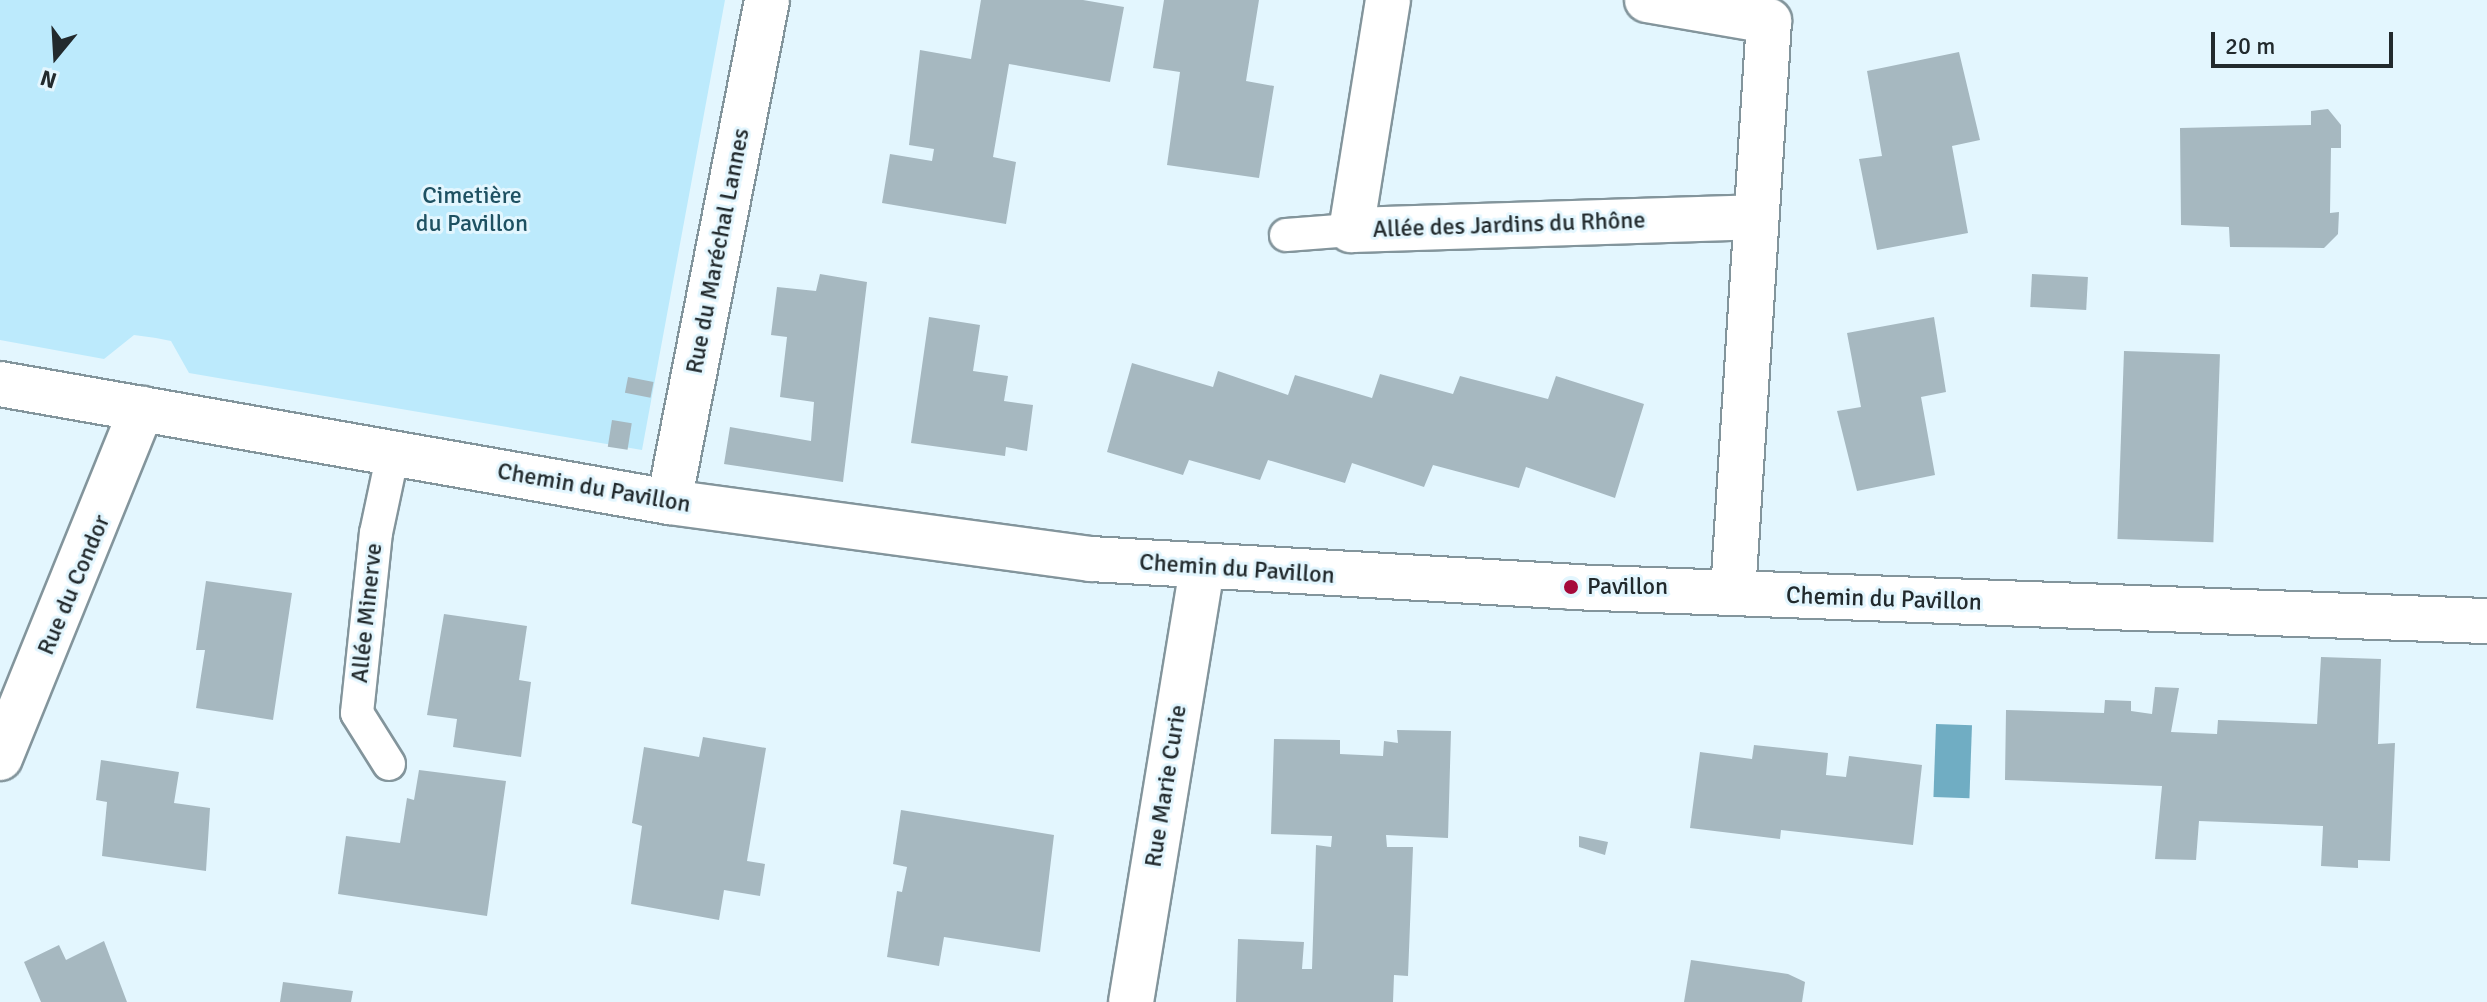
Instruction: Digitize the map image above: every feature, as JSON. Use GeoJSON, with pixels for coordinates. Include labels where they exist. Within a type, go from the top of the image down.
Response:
{"type":"FeatureCollection","features":[{"type":"Feature","properties":{"kind":"street","name":"Rue du Maréchal Lannes"},"geometry":{"type":"LineString","coordinates":[[669,502],[767,0]]}},
{"type":"Feature","properties":{"kind":"street","name":"Allée des Jardins du Rhône"},"geometry":{"type":"LineString","coordinates":[[1388,0],[1351,230],[1756,217]]}},
{"type":"Feature","properties":{"kind":"street"},"geometry":{"type":"LineString","coordinates":[[1647,0],[1771,10],[1733,593]]}},
{"type":"Feature","properties":{"kind":"street","name":"Chemin du Pavillon"},"geometry":{"type":"LineString","coordinates":[[0,384],[669,502],[896,536],[1202,569],[1733,593],[2487,621]]}},
{"type":"Feature","properties":{"kind":"street","name":"Rue du Condor"},"geometry":{"type":"LineString","coordinates":[[0,758],[142,409]]}},
{"type":"Feature","properties":{"kind":"street","name":"Rue Marie Curie"},"geometry":{"type":"LineString","coordinates":[[1131,1002],[1202,569]]}},
{"type":"Feature","properties":{"kind":"lane"},"geometry":{"type":"LineString","coordinates":[[1286,235],[1351,230]]}},
{"type":"Feature","properties":{"kind":"lane","name":"Allée Minerve"},"geometry":{"type":"LineString","coordinates":[[389,764],[357,713],[376,533],[393,453]]}},
{"type":"Feature","properties":{"kind":"green space","name":"Cimetière du Pavillon"},"geometry":{"type":"Polygon","coordinates":[[[0,0],[725,0],[642,450],[189,373],[171,341],[156,338],[134,335],[104,359],[0,340],[0,0]]]}},
{"type":"Feature","properties":{"kind":"shaded area"},"geometry":{"type":"Polygon","coordinates":[[[1936,724],[1972,725],[1969,798],[1933,797],[1936,724]]]}},
{"type":"Feature","properties":{"kind":"building"},"geometry":{"type":"Polygon","coordinates":[[[981,0],[1083,0],[1124,7],[1110,82],[1009,64],[993,157],[1016,162],[1006,224],[882,203],[890,154],[932,161],[934,149],[909,145],[920,50],[971,59],[981,0]]]}},
{"type":"Feature","properties":{"kind":"building"},"geometry":{"type":"Polygon","coordinates":[[[1164,0],[1259,0],[1246,81],[1274,86],[1259,178],[1167,165],[1180,72],[1153,68],[1164,0]]]}},
{"type":"Feature","properties":{"kind":"building"},"geometry":{"type":"Polygon","coordinates":[[[1959,52],[1980,140],[1952,146],[1968,233],[1877,250],[1859,159],[1882,156],[1867,71],[1959,52]]]}},
{"type":"Feature","properties":{"kind":"building"},"geometry":{"type":"Polygon","coordinates":[[[2328,109],[2341,125],[2341,148],[2331,148],[2330,213],[2339,212],[2338,234],[2324,248],[2230,247],[2229,227],[2181,225],[2180,128],[2311,125],[2311,111],[2328,109]]]}},
{"type":"Feature","properties":{"kind":"building"},"geometry":{"type":"Polygon","coordinates":[[[820,274],[867,282],[843,482],[724,464],[730,427],[811,441],[814,402],[780,397],[787,337],[771,335],[777,287],[816,291],[820,274]]]}},
{"type":"Feature","properties":{"kind":"building"},"geometry":{"type":"Polygon","coordinates":[[[2032,274],[2088,277],[2086,310],[2030,307],[2032,274]]]}},
{"type":"Feature","properties":{"kind":"building"},"geometry":{"type":"Polygon","coordinates":[[[929,317],[980,325],[973,371],[1008,376],[1004,401],[1033,405],[1027,451],[1006,447],[1005,456],[911,443],[929,317]]]}},
{"type":"Feature","properties":{"kind":"building"},"geometry":{"type":"Polygon","coordinates":[[[1934,317],[1946,392],[1921,397],[1935,475],[1857,491],[1837,411],[1861,407],[1847,333],[1934,317]]]}},
{"type":"Feature","properties":{"kind":"building"},"geometry":{"type":"Polygon","coordinates":[[[2124,351],[2220,354],[2213,542],[2117,539],[2124,351]]]}},
{"type":"Feature","properties":{"kind":"building"},"geometry":{"type":"Polygon","coordinates":[[[1132,363],[1213,387],[1218,371],[1288,395],[1295,375],[1372,398],[1380,374],[1453,394],[1460,376],[1548,399],[1556,376],[1644,404],[1615,498],[1526,467],[1519,488],[1433,465],[1424,487],[1352,463],[1345,483],[1268,460],[1260,480],[1189,460],[1183,475],[1107,452],[1132,363]]]}},
{"type":"Feature","properties":{"kind":"building"},"geometry":{"type":"Polygon","coordinates":[[[628,377],[654,382],[650,398],[625,393],[628,377]]]}},
{"type":"Feature","properties":{"kind":"building"},"geometry":{"type":"Polygon","coordinates":[[[612,420],[632,423],[628,450],[608,447],[612,420]]]}},
{"type":"Feature","properties":{"kind":"building"},"geometry":{"type":"Polygon","coordinates":[[[206,581],[292,593],[273,720],[196,708],[205,650],[196,650],[206,581]]]}},
{"type":"Feature","properties":{"kind":"building"},"geometry":{"type":"Polygon","coordinates":[[[444,614],[527,626],[519,680],[531,682],[521,757],[453,747],[457,719],[427,715],[444,614]]]}},
{"type":"Feature","properties":{"kind":"building"},"geometry":{"type":"Polygon","coordinates":[[[2321,657],[2381,659],[2378,744],[2395,743],[2390,861],[2358,860],[2358,868],[2321,866],[2323,826],[2199,821],[2196,860],[2155,859],[2162,786],[2005,780],[2006,710],[2104,713],[2105,700],[2131,701],[2131,711],[2152,714],[2155,687],[2179,688],[2171,732],[2217,734],[2218,720],[2317,724],[2321,657]]]}},
{"type":"Feature","properties":{"kind":"building"},"geometry":{"type":"Polygon","coordinates":[[[1397,730],[1451,731],[1448,838],[1386,835],[1387,847],[1413,847],[1408,976],[1394,975],[1393,1002],[1236,1002],[1238,939],[1304,942],[1302,969],[1312,969],[1316,845],[1331,847],[1332,836],[1271,834],[1274,739],[1340,740],[1340,754],[1383,756],[1384,741],[1398,743],[1397,730]]]}},
{"type":"Feature","properties":{"kind":"building"},"geometry":{"type":"Polygon","coordinates":[[[703,737],[766,748],[747,861],[765,864],[760,896],[724,890],[719,920],[631,904],[642,826],[632,823],[644,747],[699,757],[703,737]]]}},
{"type":"Feature","properties":{"kind":"building"},"geometry":{"type":"Polygon","coordinates":[[[1754,745],[1828,753],[1826,775],[1846,777],[1849,756],[1922,765],[1913,845],[1781,830],[1780,839],[1690,828],[1700,752],[1752,759],[1754,745]]]}},
{"type":"Feature","properties":{"kind":"building"},"geometry":{"type":"Polygon","coordinates":[[[101,760],[179,772],[174,803],[210,808],[206,871],[102,856],[107,802],[96,800],[101,760]]]}},
{"type":"Feature","properties":{"kind":"building"},"geometry":{"type":"Polygon","coordinates":[[[419,770],[506,781],[487,916],[338,894],[346,836],[400,843],[407,798],[414,800],[419,770]]]}},
{"type":"Feature","properties":{"kind":"building"},"geometry":{"type":"Polygon","coordinates":[[[901,810],[1054,835],[1040,952],[944,937],[939,966],[887,957],[897,891],[902,892],[907,867],[893,864],[901,810]]]}},
{"type":"Feature","properties":{"kind":"building"},"geometry":{"type":"Polygon","coordinates":[[[1579,836],[1608,842],[1605,855],[1579,847],[1579,836]]]}},
{"type":"Feature","properties":{"kind":"building"},"geometry":{"type":"Polygon","coordinates":[[[104,941],[127,1002],[41,1002],[24,962],[59,945],[66,960],[104,941]]]}},
{"type":"Feature","properties":{"kind":"building"},"geometry":{"type":"Polygon","coordinates":[[[1691,960],[1788,974],[1805,982],[1802,1002],[1684,1002],[1691,960]]]}},
{"type":"Feature","properties":{"kind":"building"},"geometry":{"type":"Polygon","coordinates":[[[283,982],[353,991],[351,1002],[280,1002],[283,982]]]}},
{"type":"Feature","properties":{"kind":"place","name":"Pavillon"},"geometry":{"type":"Point","coordinates":[1571,587]}}]}
